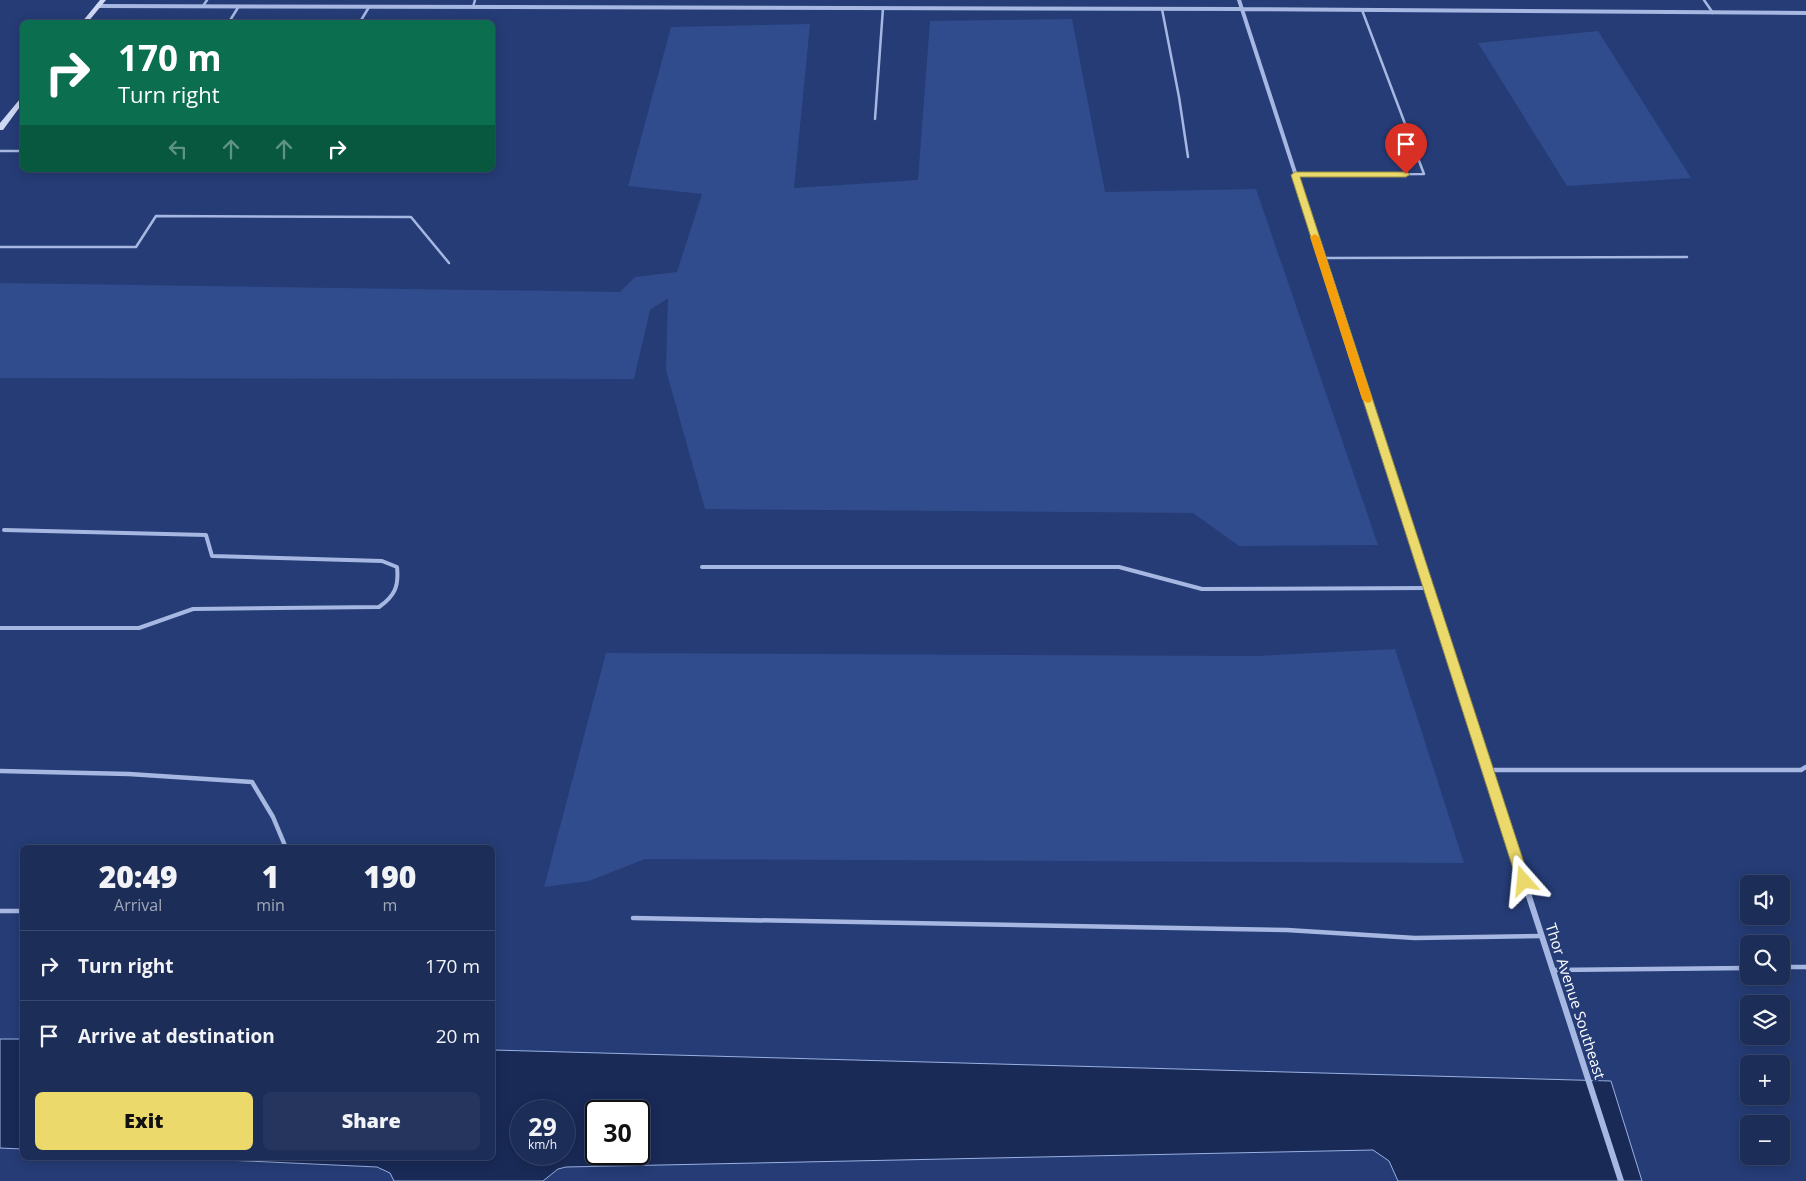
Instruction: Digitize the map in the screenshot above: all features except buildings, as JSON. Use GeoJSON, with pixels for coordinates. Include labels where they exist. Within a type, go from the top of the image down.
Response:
{"type":"FeatureCollection","features":[{"type":"Feature","properties":{"kind":"main road"},"geometry":{"type":"LineString","coordinates":[[87,20],[101,2]]}},
{"type":"Feature","properties":{"kind":"main road"},"geometry":{"type":"LineString","coordinates":[[0,128],[20,103]]}},
{"type":"Feature","properties":{"kind":"street","name":"Thor Avenue Southeast"},"geometry":{"type":"LineString","coordinates":[[1239,0],[1621,1181]]}},
{"type":"Feature","properties":{"kind":"street"},"geometry":{"type":"LineString","coordinates":[[101,2],[203,6],[1242,9],[1806,13]]}},
{"type":"Feature","properties":{"kind":"lane"},"geometry":{"type":"LineString","coordinates":[[203,6],[207,0]]}},
{"type":"Feature","properties":{"kind":"lane"},"geometry":{"type":"LineString","coordinates":[[473,7],[475,0]]}},
{"type":"Feature","properties":{"kind":"lane"},"geometry":{"type":"LineString","coordinates":[[1704,0],[1713,12]]}},
{"type":"Feature","properties":{"kind":"lane"},"geometry":{"type":"LineString","coordinates":[[230,20],[240,6]]}},
{"type":"Feature","properties":{"kind":"lane"},"geometry":{"type":"LineString","coordinates":[[361,20],[369,7]]}},
{"type":"Feature","properties":{"kind":"lane"},"geometry":{"type":"LineString","coordinates":[[875,119],[883,8]]}},
{"type":"Feature","properties":{"kind":"lane"},"geometry":{"type":"LineString","coordinates":[[1162,9],[1179,97],[1188,157]]}},
{"type":"Feature","properties":{"kind":"lane"},"geometry":{"type":"LineString","coordinates":[[1295,175],[1424,174],[1362,10]]}},
{"type":"Feature","properties":{"kind":"lane"},"geometry":{"type":"LineString","coordinates":[[0,151],[20,152]]}},
{"type":"Feature","properties":{"kind":"lane"},"geometry":{"type":"LineString","coordinates":[[0,247],[136,247],[156,216],[411,217],[449,263]]}},
{"type":"Feature","properties":{"kind":"lane"},"geometry":{"type":"LineString","coordinates":[[1322,258],[1687,258]]}},
{"type":"Feature","properties":{"kind":"lane"},"geometry":{"type":"LineString","coordinates":[[0,628],[139,628],[193,609],[379,607],[392,598],[399,583],[397,567],[382,561],[212,556],[206,534],[4,530]]}},
{"type":"Feature","properties":{"kind":"lane"},"geometry":{"type":"LineString","coordinates":[[702,567],[1119,567],[1202,589],[1428,588]]}},
{"type":"Feature","properties":{"kind":"lane"},"geometry":{"type":"LineString","coordinates":[[1488,770],[1801,770],[1806,767]]}},
{"type":"Feature","properties":{"kind":"lane"},"geometry":{"type":"LineString","coordinates":[[0,771],[129,774],[252,782],[274,817],[285,845]]}},
{"type":"Feature","properties":{"kind":"lane"},"geometry":{"type":"LineString","coordinates":[[0,911],[20,911]]}},
{"type":"Feature","properties":{"kind":"lane"},"geometry":{"type":"LineString","coordinates":[[634,918],[1287,930],[1415,938],[1542,936]]}},
{"type":"Feature","properties":{"kind":"lane"},"geometry":{"type":"LineString","coordinates":[[1790,967],[1806,967]]}},
{"type":"Feature","properties":{"kind":"lane"},"geometry":{"type":"LineString","coordinates":[[1553,970],[1740,968]]}},
{"type":"Feature","properties":{"kind":"shaded area"},"geometry":{"type":"Polygon","coordinates":[[[1072,19],[1105,192],[1256,189],[1378,545],[1239,546],[1193,513],[705,509],[666,370],[668,298],[650,310],[634,379],[0,378],[0,283],[620,292],[635,277],[677,272],[702,194],[628,186],[671,27],[810,24],[794,188],[918,180],[930,21],[1072,19]]]}},
{"type":"Feature","properties":{"kind":"shaded area"},"geometry":{"type":"Polygon","coordinates":[[[1598,31],[1691,178],[1567,186],[1478,43],[1598,31]]]}},
{"type":"Feature","properties":{"kind":"shaded area"},"geometry":{"type":"Polygon","coordinates":[[[1395,649],[1464,863],[645,859],[589,881],[544,887],[606,653],[1256,656],[1395,649]]]}},
{"type":"Feature","properties":{"kind":"shaded area"},"geometry":{"type":"Polygon","coordinates":[[[0,1039],[20,1039],[20,1149],[0,1148],[0,1039]]]}},
{"type":"Feature","properties":{"kind":"shaded area"},"geometry":{"type":"Polygon","coordinates":[[[495,1050],[1611,1081],[1642,1181],[1398,1181],[1389,1161],[1373,1150],[566,1167],[558,1169],[543,1181],[394,1181],[390,1173],[377,1167],[226,1160],[495,1160],[495,1050]]]}},
{"type":"Feature","properties":{"kind":"slow traffic"},"geometry":{"type":"LineString","coordinates":[[1315,237],[1367,399]]}},
{"type":"Feature","properties":{"kind":"route"},"geometry":{"type":"LineString","coordinates":[[1406,174],[1295,175],[1524,881]]}}]}
